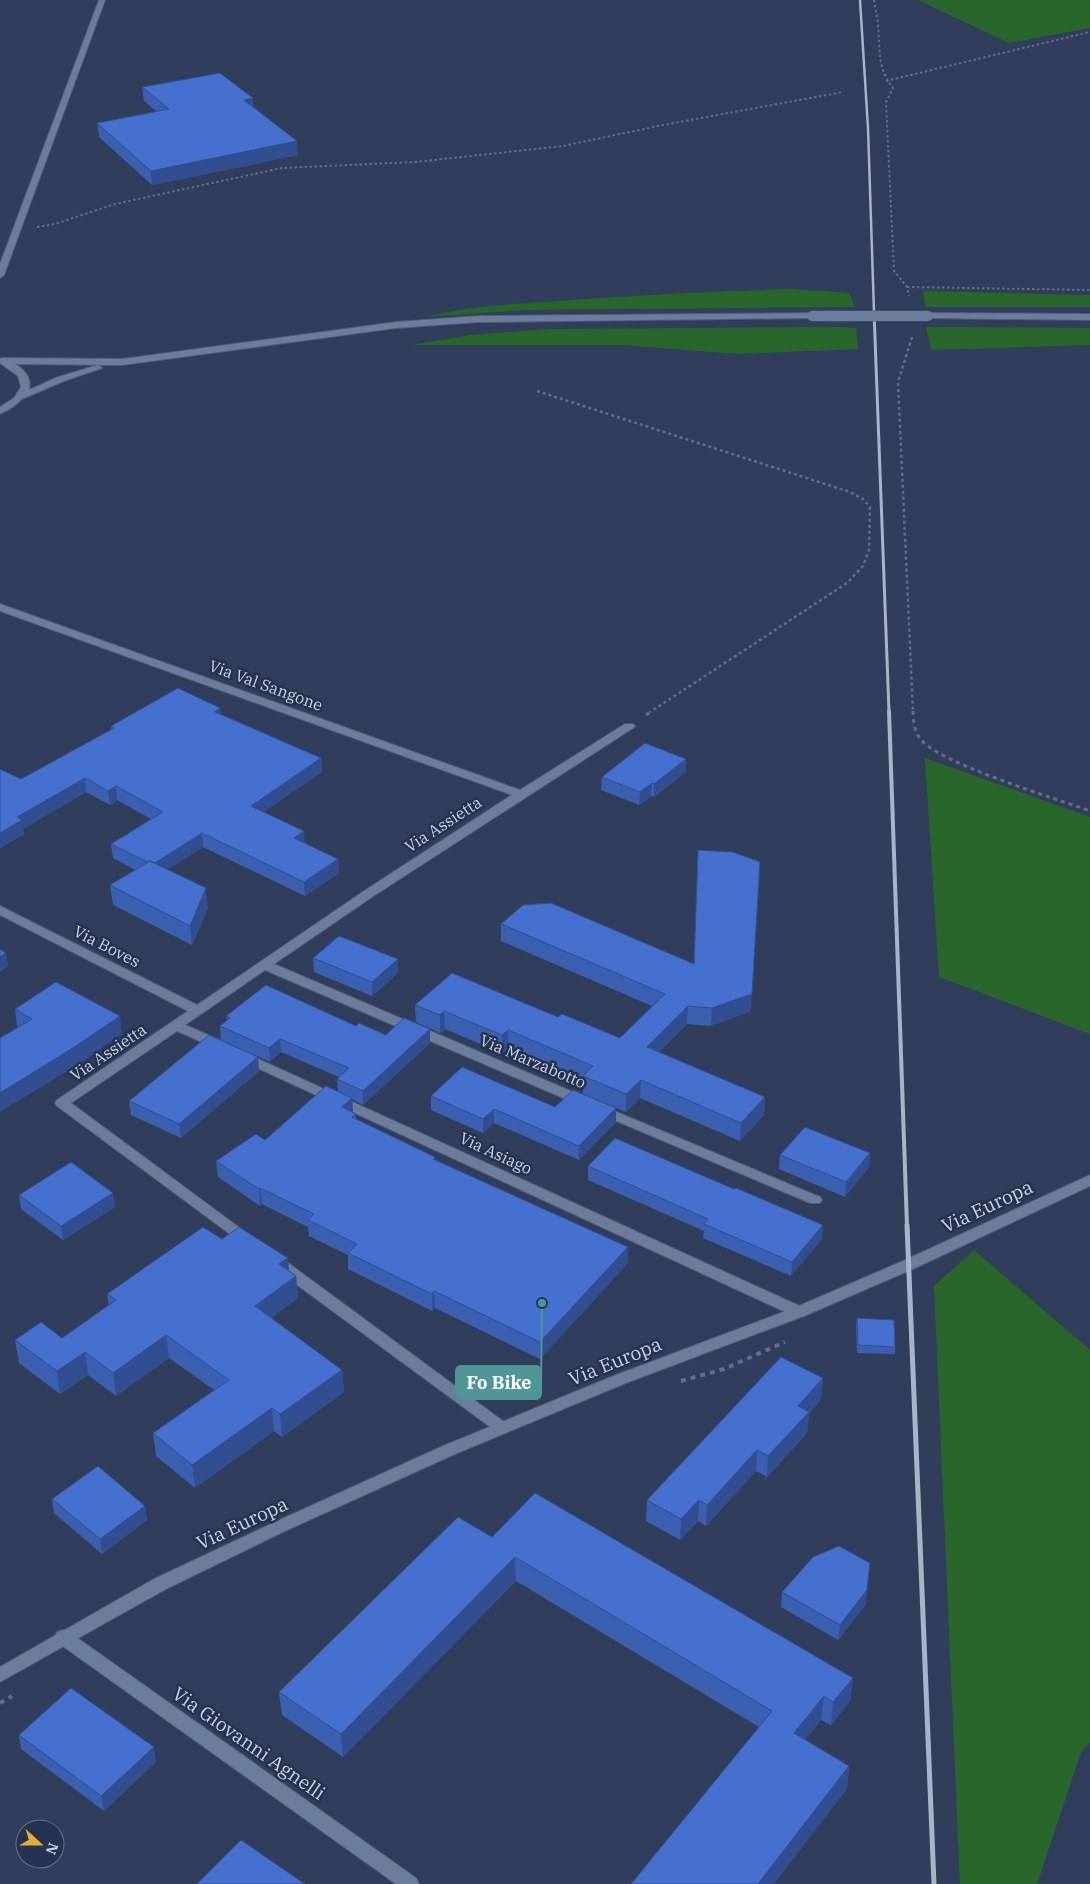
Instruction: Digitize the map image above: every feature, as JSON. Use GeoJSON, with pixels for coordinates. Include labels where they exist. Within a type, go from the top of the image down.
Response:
{"type":"FeatureCollection","features":[{"type":"Feature","properties":{"kind":"street"},"geometry":{"type":"LineString","coordinates":[[0,274],[102,0]]}},
{"type":"Feature","properties":{"kind":"street"},"geometry":{"type":"LineString","coordinates":[[1,360],[81,363],[122,362],[396,325],[479,318],[1090,317]]}},
{"type":"Feature","properties":{"kind":"street"},"geometry":{"type":"LineString","coordinates":[[1,360],[16,368],[25,377],[27,387],[21,397]]}},
{"type":"Feature","properties":{"kind":"street"},"geometry":{"type":"LineString","coordinates":[[0,411],[21,397],[61,379],[122,362]]}},
{"type":"Feature","properties":{"kind":"street","name":"Via Val Sangone"},"geometry":{"type":"LineString","coordinates":[[0,607],[521,794]]}},
{"type":"Feature","properties":{"kind":"street","name":"Via Assietta"},"geometry":{"type":"LineString","coordinates":[[502,1428],[62,1104],[368,894],[628,726]]}},
{"type":"Feature","properties":{"kind":"street","name":"Via Boves"},"geometry":{"type":"LineString","coordinates":[[0,910],[199,1011]]}},
{"type":"Feature","properties":{"kind":"street","name":"Via Marzabotto"},"geometry":{"type":"LineString","coordinates":[[265,965],[815,1200]]}},
{"type":"Feature","properties":{"kind":"street","name":"Via Asiago"},"geometry":{"type":"LineString","coordinates":[[177,1026],[799,1312]]}},
{"type":"Feature","properties":{"kind":"street","name":"Via Europa"},"geometry":{"type":"LineString","coordinates":[[0,1675],[160,1584],[279,1527],[502,1428],[621,1379],[799,1312],[908,1265],[1090,1180]]}},
{"type":"Feature","properties":{"kind":"street","name":"Via Giovanni Agnelli"},"geometry":{"type":"LineString","coordinates":[[64,1637],[410,1884]]}},
{"type":"Feature","properties":{"kind":"path"},"geometry":{"type":"LineString","coordinates":[[874,0],[878,22],[878,58],[882,73],[892,88],[886,102],[894,271],[907,287],[910,303]]}},
{"type":"Feature","properties":{"kind":"path"},"geometry":{"type":"LineString","coordinates":[[886,81],[1090,32]]}},
{"type":"Feature","properties":{"kind":"path"},"geometry":{"type":"LineString","coordinates":[[16,230],[55,224],[115,204],[282,168],[415,162],[563,146],[662,125],[776,106],[843,92]]}},
{"type":"Feature","properties":{"kind":"path"},"geometry":{"type":"LineString","coordinates":[[907,287],[1090,290]]}},
{"type":"Feature","properties":{"kind":"path"},"geometry":{"type":"LineString","coordinates":[[913,333],[912,342],[898,382],[913,721],[919,738],[935,752],[969,768],[1090,811]]}},
{"type":"Feature","properties":{"kind":"path"},"geometry":{"type":"LineString","coordinates":[[537,392],[850,492],[863,499],[870,507],[869,550],[863,566],[847,583],[628,726]]}},
{"type":"Feature","properties":{"kind":"path"},"geometry":{"type":"LineString","coordinates":[[677,1383],[724,1368],[793,1339]]}},
{"type":"Feature","properties":{"kind":"path"},"geometry":{"type":"LineString","coordinates":[[0,1703],[16,1693]]}},
{"type":"Feature","properties":{"kind":"green space"},"geometry":{"type":"Polygon","coordinates":[[[918,0],[1090,0],[1090,28],[1009,43],[918,0]]]}},
{"type":"Feature","properties":{"kind":"green space"},"geometry":{"type":"Polygon","coordinates":[[[790,289],[849,293],[855,307],[525,310],[426,317],[459,310],[508,304],[645,295],[790,289]]]}},
{"type":"Feature","properties":{"kind":"green space"},"geometry":{"type":"Polygon","coordinates":[[[923,291],[1090,295],[1090,307],[925,307],[923,291]]]}},
{"type":"Feature","properties":{"kind":"green space"},"geometry":{"type":"Polygon","coordinates":[[[926,327],[1090,328],[1090,345],[931,350],[926,327]]]}},
{"type":"Feature","properties":{"kind":"green space"},"geometry":{"type":"Polygon","coordinates":[[[856,328],[858,349],[737,354],[625,345],[412,345],[470,335],[550,329],[856,328]]]}},
{"type":"Feature","properties":{"kind":"green space"},"geometry":{"type":"Polygon","coordinates":[[[925,758],[1090,817],[1090,1034],[939,977],[925,758]]]}},
{"type":"Feature","properties":{"kind":"green space"},"geometry":{"type":"Polygon","coordinates":[[[974,1250],[1090,1350],[1090,1743],[1081,1752],[1037,1884],[960,1884],[934,1286],[974,1250]]]}},
{"type":"Feature","properties":{"kind":"building"},"geometry":{"type":"Polygon","coordinates":[[[220,73],[253,98],[244,100],[297,141],[151,171],[97,123],[169,109],[142,87],[220,73]]]}},
{"type":"Feature","properties":{"kind":"building"},"geometry":{"type":"Polygon","coordinates":[[[178,688],[220,708],[215,712],[321,758],[251,806],[304,831],[294,838],[338,859],[304,882],[202,833],[155,863],[147,862],[111,844],[163,812],[116,786],[108,791],[85,778],[17,817],[22,820],[0,833],[0,769],[21,779],[114,728],[111,726],[178,688]]]}},
{"type":"Feature","properties":{"kind":"building"},"geometry":{"type":"Polygon","coordinates":[[[645,743],[686,759],[654,784],[652,783],[640,792],[602,777],[645,743]]]}},
{"type":"Feature","properties":{"kind":"building"},"geometry":{"type":"Polygon","coordinates":[[[698,850],[733,852],[760,862],[752,994],[712,1008],[688,1006],[647,1047],[765,1097],[741,1123],[641,1080],[626,1094],[583,1076],[593,1066],[508,1030],[502,1035],[444,1011],[440,1015],[415,1005],[452,973],[558,1017],[562,1014],[620,1038],[665,994],[501,924],[523,905],[551,903],[694,964],[698,850]]]}},
{"type":"Feature","properties":{"kind":"building"},"geometry":{"type":"Polygon","coordinates":[[[150,861],[206,888],[190,926],[110,885],[150,861]]]}},
{"type":"Feature","properties":{"kind":"building"},"geometry":{"type":"Polygon","coordinates":[[[339,936],[398,959],[372,982],[313,958],[339,936]]]}},
{"type":"Feature","properties":{"kind":"building"},"geometry":{"type":"Polygon","coordinates":[[[0,949],[6,953],[0,957],[0,949]]]}},
{"type":"Feature","properties":{"kind":"building"},"geometry":{"type":"Polygon","coordinates":[[[56,982],[120,1016],[0,1093],[0,1038],[32,1019],[15,1009],[56,982]]]}},
{"type":"Feature","properties":{"kind":"building"},"geometry":{"type":"Polygon","coordinates":[[[266,985],[356,1026],[359,1023],[386,1035],[404,1018],[430,1029],[363,1091],[337,1079],[349,1068],[280,1039],[269,1048],[220,1026],[230,1018],[226,1016],[266,985]]]}},
{"type":"Feature","properties":{"kind":"building"},"geometry":{"type":"Polygon","coordinates":[[[209,1035],[258,1057],[179,1124],[129,1101],[209,1035]]]}},
{"type":"Feature","properties":{"kind":"building"},"geometry":{"type":"Polygon","coordinates":[[[462,1067],[555,1107],[573,1090],[616,1108],[579,1146],[494,1109],[483,1119],[431,1096],[462,1067]]]}},
{"type":"Feature","properties":{"kind":"building"},"geometry":{"type":"Polygon","coordinates":[[[326,1086],[352,1098],[342,1107],[356,1114],[352,1117],[435,1157],[433,1159],[628,1247],[540,1342],[434,1291],[432,1294],[348,1253],[357,1244],[308,1220],[314,1214],[259,1189],[216,1161],[256,1134],[265,1140],[326,1086]]]}},
{"type":"Feature","properties":{"kind":"building"},"geometry":{"type":"Polygon","coordinates":[[[805,1127],[870,1153],[846,1182],[780,1155],[805,1127]]]}},
{"type":"Feature","properties":{"kind":"building"},"geometry":{"type":"Polygon","coordinates":[[[615,1138],[823,1225],[792,1262],[704,1224],[708,1219],[588,1166],[615,1138]]]}},
{"type":"Feature","properties":{"kind":"building"},"geometry":{"type":"Polygon","coordinates":[[[71,1162],[113,1193],[61,1226],[19,1195],[71,1162]]]}},
{"type":"Feature","properties":{"kind":"building"},"geometry":{"type":"Polygon","coordinates":[[[203,1227],[222,1239],[239,1227],[288,1258],[279,1264],[296,1276],[255,1306],[342,1370],[280,1414],[272,1408],[192,1465],[153,1433],[229,1380],[166,1335],[113,1373],[85,1352],[57,1371],[15,1340],[41,1322],[62,1338],[116,1300],[107,1294],[203,1227]]]}},
{"type":"Feature","properties":{"kind":"building"},"geometry":{"type":"Polygon","coordinates":[[[857,1318],[894,1320],[895,1347],[858,1345],[857,1318]]]}},
{"type":"Feature","properties":{"kind":"building"},"geometry":{"type":"Polygon","coordinates":[[[781,1357],[823,1378],[798,1406],[809,1412],[768,1456],[757,1450],[707,1505],[699,1500],[681,1519],[647,1500],[781,1357]]]}},
{"type":"Feature","properties":{"kind":"building"},"geometry":{"type":"Polygon","coordinates":[[[98,1466],[145,1506],[100,1539],[52,1499],[98,1466]]]}},
{"type":"Feature","properties":{"kind":"building"},"geometry":{"type":"Polygon","coordinates":[[[535,1493],[853,1678],[833,1702],[824,1696],[794,1733],[849,1766],[758,1884],[631,1884],[772,1711],[515,1557],[341,1734],[279,1692],[458,1517],[492,1537],[535,1493]]]}},
{"type":"Feature","properties":{"kind":"building"},"geometry":{"type":"Polygon","coordinates":[[[839,1546],[870,1563],[867,1590],[840,1625],[782,1592],[813,1557],[839,1546]]]}},
{"type":"Feature","properties":{"kind":"building"},"geometry":{"type":"Polygon","coordinates":[[[71,1688],[154,1747],[101,1796],[19,1735],[71,1688]]]}},
{"type":"Feature","properties":{"kind":"building"},"geometry":{"type":"Polygon","coordinates":[[[241,1840],[305,1884],[197,1884],[241,1840]]]}},
{"type":"Feature","properties":{"kind":"railway"},"geometry":{"type":"LineString","coordinates":[[860,0],[868,128],[874,312]]}},
{"type":"Feature","properties":{"kind":"railway"},"geometry":{"type":"LineString","coordinates":[[874,311],[889,712]]}},
{"type":"Feature","properties":{"kind":"railway"},"geometry":{"type":"LineString","coordinates":[[889,711],[907,1226]]}},
{"type":"Feature","properties":{"kind":"railway"},"geometry":{"type":"LineString","coordinates":[[907,1225],[934,1884]]}},
{"type":"Feature","properties":{"kind":"place","name":"Fo Bike"},"geometry":{"type":"Point","coordinates":[542,1303]}}]}
